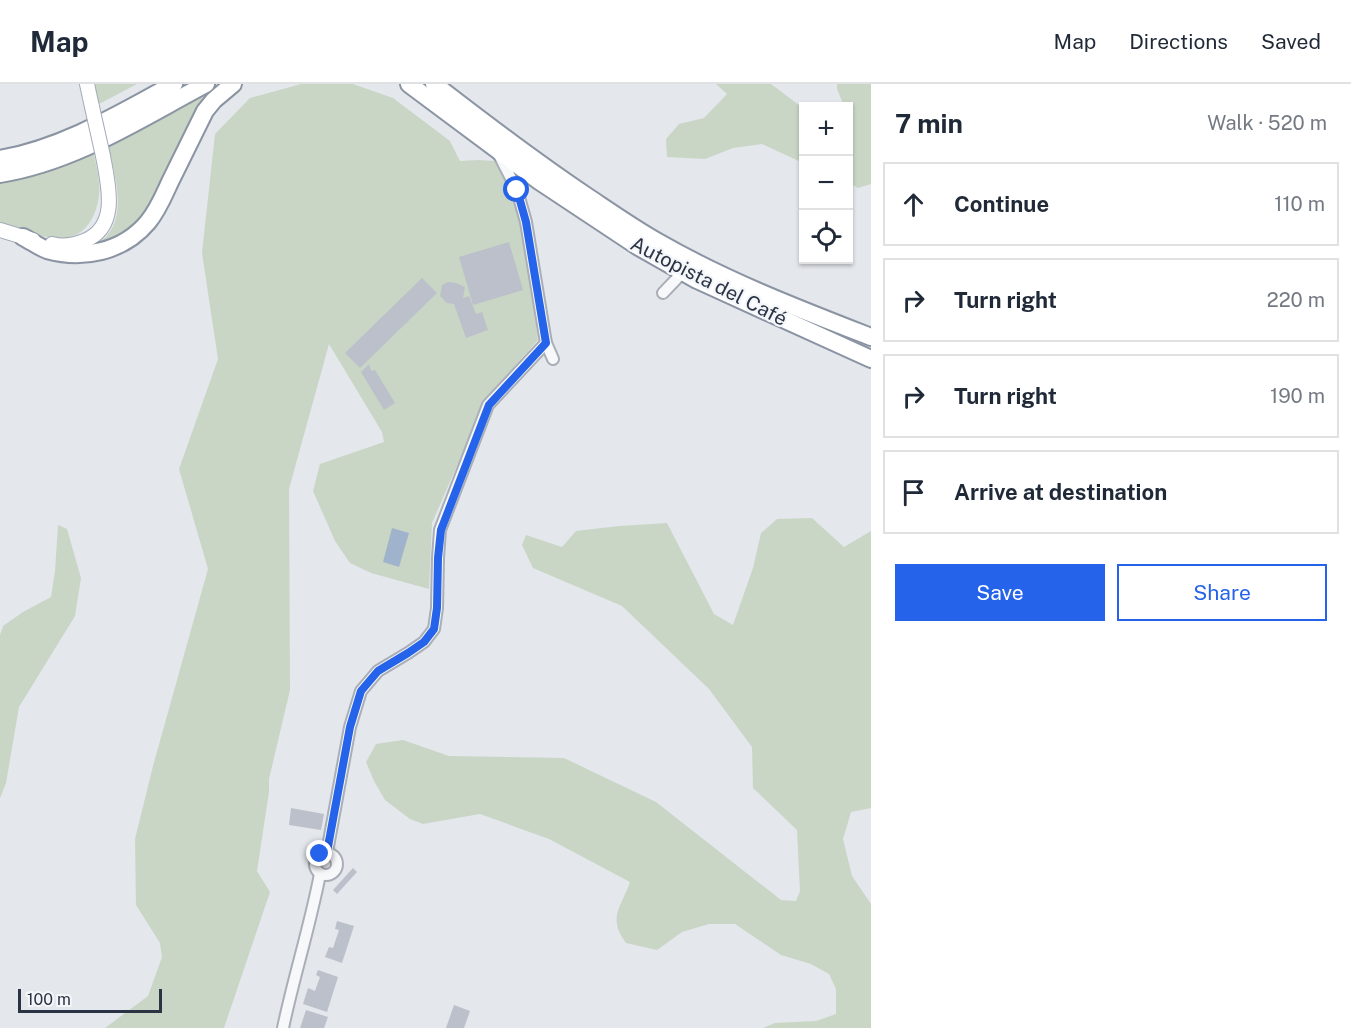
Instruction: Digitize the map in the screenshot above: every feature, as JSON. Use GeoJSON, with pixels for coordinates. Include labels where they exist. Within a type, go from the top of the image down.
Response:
{"type":"FeatureCollection","features":[{"type":"Feature","properties":{"kind":"highway"},"geometry":{"type":"LineString","coordinates":[[56,144],[82,126],[158,84]]}},
{"type":"Feature","properties":{"kind":"highway"},"geometry":{"type":"LineString","coordinates":[[0,159],[56,144],[174,84]]}},
{"type":"Feature","properties":{"kind":"highway"},"geometry":{"type":"LineString","coordinates":[[0,174],[34,167],[69,155],[206,84]]}},
{"type":"Feature","properties":{"kind":"highway"},"geometry":{"type":"LineString","coordinates":[[23,237],[45,249],[77,255],[105,251],[137,233],[155,213],[205,111],[232,84]]}},
{"type":"Feature","properties":{"kind":"highway","name":"Autopista del Café"},"geometry":{"type":"LineString","coordinates":[[409,84],[597,221],[637,246],[683,272],[871,359]]}},
{"type":"Feature","properties":{"kind":"highway","name":"Autopista del Café"},"geometry":{"type":"LineString","coordinates":[[434,84],[568,183],[657,242],[785,304],[871,337]]}},
{"type":"Feature","properties":{"kind":"main road"},"geometry":{"type":"LineString","coordinates":[[0,230],[62,246],[81,243],[96,235],[105,223],[110,195],[87,84]]}},
{"type":"Feature","properties":{"kind":"street"},"geometry":{"type":"LineString","coordinates":[[496,149],[517,190],[526,222],[546,343],[553,359]]}},
{"type":"Feature","properties":{"kind":"street"},"geometry":{"type":"LineString","coordinates":[[663,293],[683,272]]}},
{"type":"Feature","properties":{"kind":"street"},"geometry":{"type":"LineString","coordinates":[[327,852],[350,727],[361,691],[378,671],[424,642],[434,629],[441,530],[489,405],[546,343]]}},
{"type":"Feature","properties":{"kind":"street"},"geometry":{"type":"LineString","coordinates":[[327,852],[334,855],[337,861],[336,869],[331,874],[320,874],[315,868],[315,860],[320,854],[327,852]]}},
{"type":"Feature","properties":{"kind":"street"},"geometry":{"type":"LineString","coordinates":[[283,1028],[320,874]]}},
{"type":"Feature","properties":{"kind":"green space"},"geometry":{"type":"Polygon","coordinates":[[[93,84],[137,84],[99,104],[93,84]]]}},
{"type":"Feature","properties":{"kind":"green space"},"geometry":{"type":"Polygon","coordinates":[[[220,84],[225,84],[147,217],[124,237],[90,248],[106,237],[113,227],[118,205],[116,180],[108,146],[220,84]]]}},
{"type":"Feature","properties":{"kind":"green space"},"geometry":{"type":"Polygon","coordinates":[[[301,84],[353,84],[393,98],[450,141],[460,161],[495,161],[518,206],[526,245],[538,340],[487,397],[432,523],[429,589],[371,573],[350,563],[335,541],[313,491],[320,464],[384,442],[382,432],[329,344],[289,489],[290,690],[269,779],[257,871],[270,892],[224,1028],[105,1028],[148,996],[162,957],[160,943],[136,905],[135,839],[208,569],[179,469],[218,359],[202,253],[215,134],[250,98],[301,84]]]}},
{"type":"Feature","properties":{"kind":"green space"},"geometry":{"type":"Polygon","coordinates":[[[716,84],[771,84],[799,105],[799,161],[762,144],[733,148],[705,159],[667,157],[666,139],[679,124],[704,118],[727,94],[716,84]]]}},
{"type":"Feature","properties":{"kind":"green space"},"geometry":{"type":"Polygon","coordinates":[[[837,84],[871,84],[871,184],[858,188],[853,185],[853,102],[842,102],[837,84]]]}},
{"type":"Feature","properties":{"kind":"green space"},"geometry":{"type":"Polygon","coordinates":[[[93,150],[99,183],[98,200],[89,224],[83,230],[76,235],[60,239],[34,234],[0,222],[0,179],[93,150]]]}},
{"type":"Feature","properties":{"kind":"green space"},"geometry":{"type":"Polygon","coordinates":[[[812,518],[844,547],[871,531],[871,808],[851,812],[843,839],[852,876],[871,904],[871,1028],[763,1028],[775,1023],[816,1021],[836,1014],[836,989],[829,974],[811,964],[781,955],[735,924],[709,924],[682,932],[657,950],[626,943],[617,926],[617,919],[630,882],[549,839],[480,814],[423,824],[410,819],[385,800],[366,762],[376,744],[403,740],[449,756],[564,758],[656,802],[781,900],[796,901],[800,891],[797,830],[753,788],[752,747],[709,689],[622,606],[533,568],[522,545],[526,535],[562,547],[576,531],[667,523],[714,614],[733,625],[753,568],[761,533],[777,519],[812,518]]]}},
{"type":"Feature","properties":{"kind":"green space"},"geometry":{"type":"Polygon","coordinates":[[[58,525],[67,529],[81,578],[75,616],[19,707],[6,783],[0,798],[0,635],[3,626],[51,597],[58,525]]]}},
{"type":"Feature","properties":{"kind":"water"},"geometry":{"type":"Polygon","coordinates":[[[392,528],[409,533],[399,567],[383,562],[392,528]]]}},
{"type":"Feature","properties":{"kind":"building"},"geometry":{"type":"Polygon","coordinates":[[[509,242],[523,290],[473,305],[459,257],[509,242]]]}},
{"type":"Feature","properties":{"kind":"building"},"geometry":{"type":"Polygon","coordinates":[[[422,278],[437,293],[360,368],[345,353],[422,278]]]}},
{"type":"Feature","properties":{"kind":"building"},"geometry":{"type":"Polygon","coordinates":[[[448,282],[465,287],[463,298],[469,296],[476,314],[482,312],[488,330],[466,338],[454,304],[447,303],[440,296],[442,285],[448,282]]]}},
{"type":"Feature","properties":{"kind":"building"},"geometry":{"type":"Polygon","coordinates":[[[369,364],[371,371],[375,370],[395,403],[384,410],[361,372],[369,364]]]}},
{"type":"Feature","properties":{"kind":"building"},"geometry":{"type":"Polygon","coordinates":[[[291,808],[324,814],[321,830],[289,825],[291,808]]]}},
{"type":"Feature","properties":{"kind":"building"},"geometry":{"type":"Polygon","coordinates":[[[353,868],[357,872],[337,894],[333,890],[353,868]]]}},
{"type":"Feature","properties":{"kind":"building"},"geometry":{"type":"Polygon","coordinates":[[[337,921],[354,926],[342,963],[325,957],[329,947],[333,948],[339,930],[335,929],[337,921]]]}},
{"type":"Feature","properties":{"kind":"building"},"geometry":{"type":"Polygon","coordinates":[[[318,970],[338,977],[327,1012],[303,1004],[308,988],[315,991],[320,977],[316,975],[318,970]]]}},
{"type":"Feature","properties":{"kind":"building"},"geometry":{"type":"Polygon","coordinates":[[[454,1005],[470,1011],[464,1028],[446,1028],[454,1005]]]}},
{"type":"Feature","properties":{"kind":"building"},"geometry":{"type":"Polygon","coordinates":[[[306,1010],[328,1017],[324,1028],[300,1028],[306,1010]]]}},
{"type":"Feature","properties":{"kind":"route"},"geometry":{"type":"LineString","coordinates":[[320,854],[327,852],[350,727],[361,691],[378,671],[424,642],[434,629],[441,530],[489,405],[546,343],[526,222],[517,190]]}}]}
